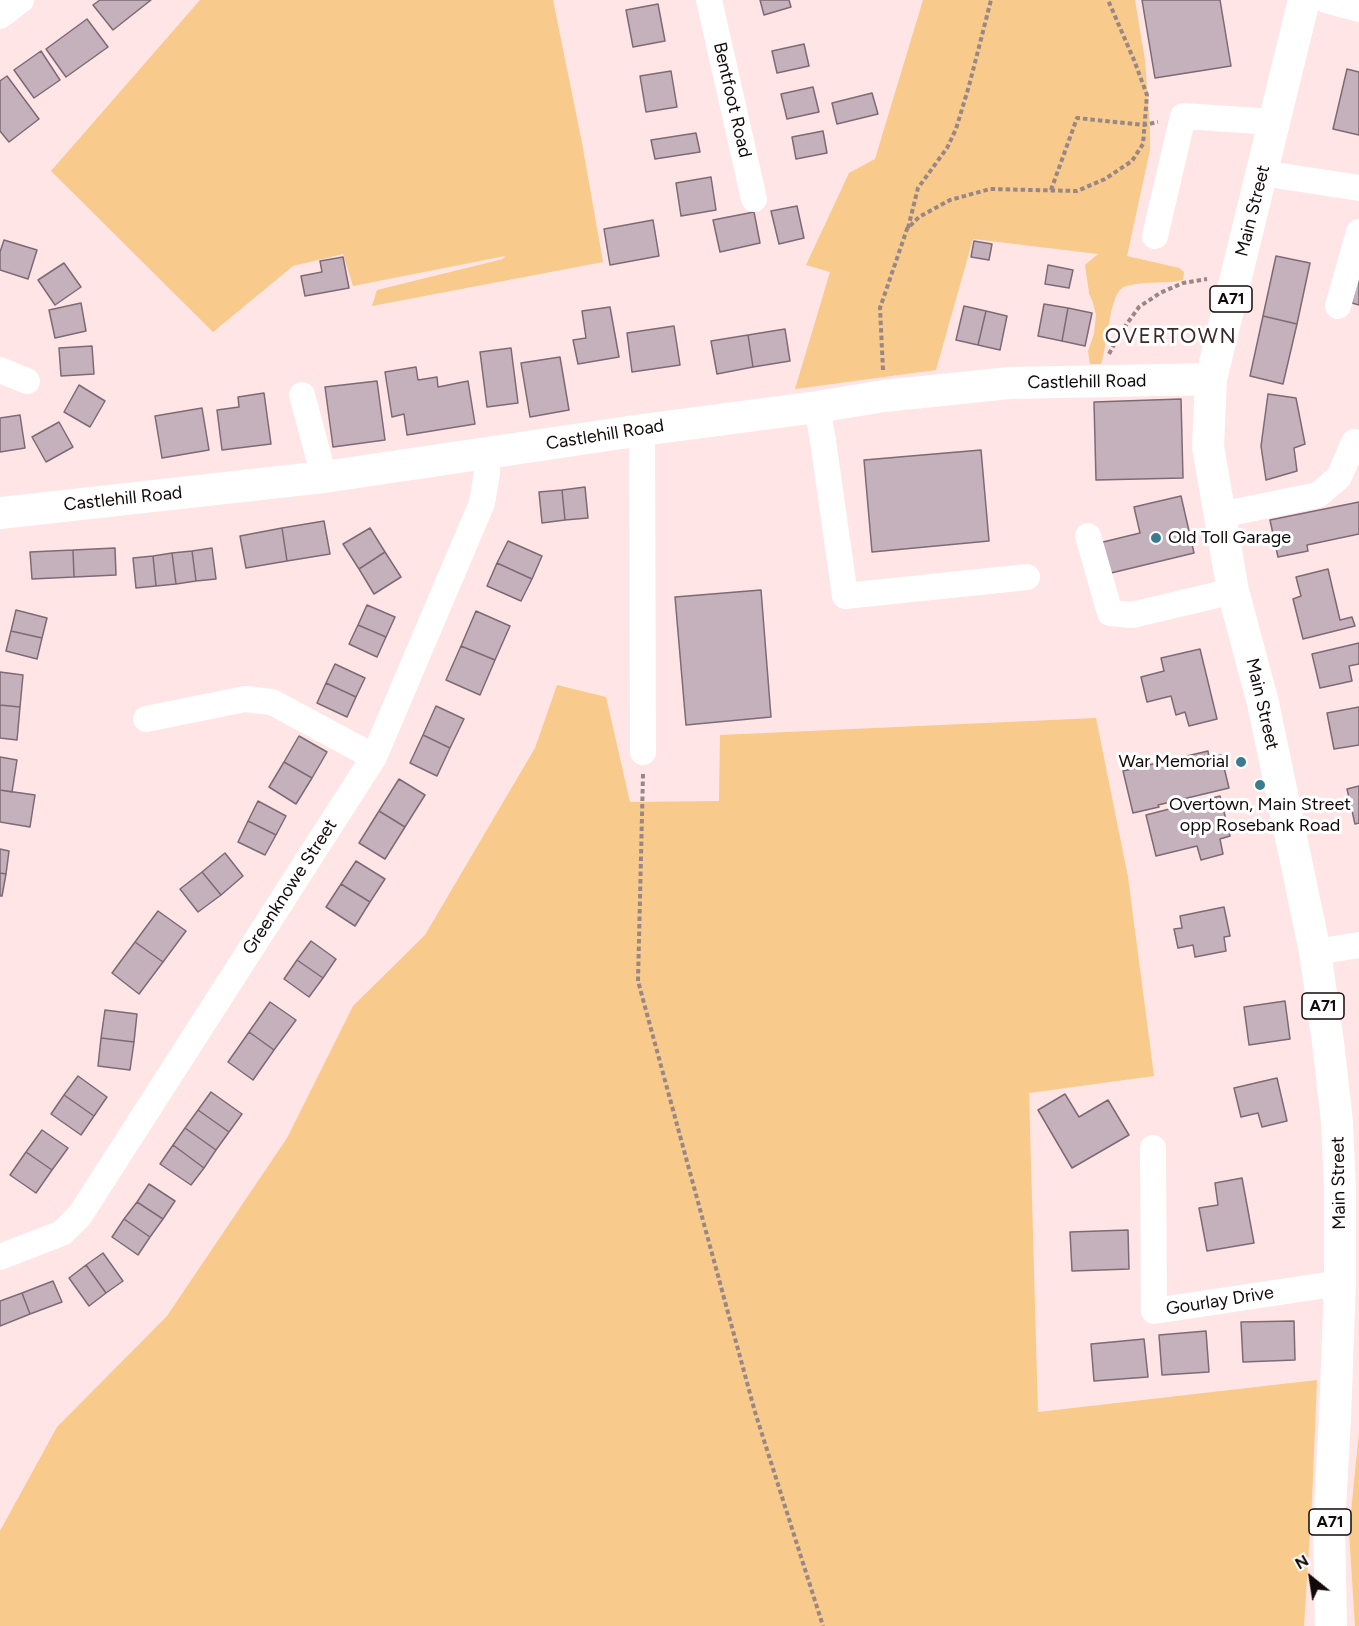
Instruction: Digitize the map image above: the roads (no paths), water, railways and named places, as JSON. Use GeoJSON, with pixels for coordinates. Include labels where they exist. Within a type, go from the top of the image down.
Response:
{"type":"FeatureCollection","features":[{"type":"Feature","properties":{"kind":"main road","name":"Main Street"},"geometry":{"type":"LineString","coordinates":[[1304,0],[1211,380],[1208,447],[1233,591],[1263,703],[1315,952],[1337,1122],[1340,1283],[1329,1527],[1331,1626]]}},
{"type":"Feature","properties":{"kind":"main road","name":"Castlehill Road"},"geometry":{"type":"LineString","coordinates":[[0,513],[324,477],[884,396],[1009,383],[1211,380]]}},
{"type":"Feature","properties":{"kind":"street","name":"Bentfoot Road"},"geometry":{"type":"LineString","coordinates":[[709,0],[754,199]]}},
{"type":"Feature","properties":{"kind":"street"},"geometry":{"type":"LineString","coordinates":[[1326,0],[1359,9]]}},
{"type":"Feature","properties":{"kind":"street"},"geometry":{"type":"LineString","coordinates":[[1155,236],[1183,116],[1275,122]]}},
{"type":"Feature","properties":{"kind":"street"},"geometry":{"type":"LineString","coordinates":[[1262,173],[1359,188]]}},
{"type":"Feature","properties":{"kind":"street"},"geometry":{"type":"LineString","coordinates":[[1338,306],[1359,232]]}},
{"type":"Feature","properties":{"kind":"street"},"geometry":{"type":"LineString","coordinates":[[0,370],[27,381]]}},
{"type":"Feature","properties":{"kind":"street"},"geometry":{"type":"LineString","coordinates":[[302,395],[324,477]]}},
{"type":"Feature","properties":{"kind":"street"},"geometry":{"type":"LineString","coordinates":[[817,407],[845,596],[1027,577]]}},
{"type":"Feature","properties":{"kind":"street"},"geometry":{"type":"LineString","coordinates":[[642,430],[643,753]]}},
{"type":"Feature","properties":{"kind":"street"},"geometry":{"type":"LineString","coordinates":[[1221,515],[1318,495],[1339,477],[1354,442],[1359,443]]}},
{"type":"Feature","properties":{"kind":"street","name":"Greenknowe Street"},"geometry":{"type":"LineString","coordinates":[[0,1257],[62,1233],[80,1215],[374,757],[482,503],[487,473],[487,453]]}},
{"type":"Feature","properties":{"kind":"street"},"geometry":{"type":"LineString","coordinates":[[1089,536],[1110,613],[1132,615],[1233,591]]}},
{"type":"Feature","properties":{"kind":"street"},"geometry":{"type":"LineString","coordinates":[[146,719],[245,699],[272,702],[374,757]]}},
{"type":"Feature","properties":{"kind":"street"},"geometry":{"type":"LineString","coordinates":[[1315,952],[1359,945]]}},
{"type":"Feature","properties":{"kind":"street","name":"Gourlay Drive"},"geometry":{"type":"LineString","coordinates":[[1153,1149],[1154,1311],[1340,1283]]}},
{"type":"Feature","properties":{"kind":"place","name":"Old Toll Garage"},"geometry":{"type":"Point","coordinates":[1156,538]}},
{"type":"Feature","properties":{"kind":"place","name":"War Memorial"},"geometry":{"type":"Point","coordinates":[1241,762]}},
{"type":"Feature","properties":{"kind":"place","name":"Overtown, Main Street opp Rosebank Road"},"geometry":{"type":"Point","coordinates":[1260,785]}},
{"type":"Feature","properties":{"kind":"district","name":"OVERTOWN"},"geometry":{"type":"Point","coordinates":[1171,337]}}]}
